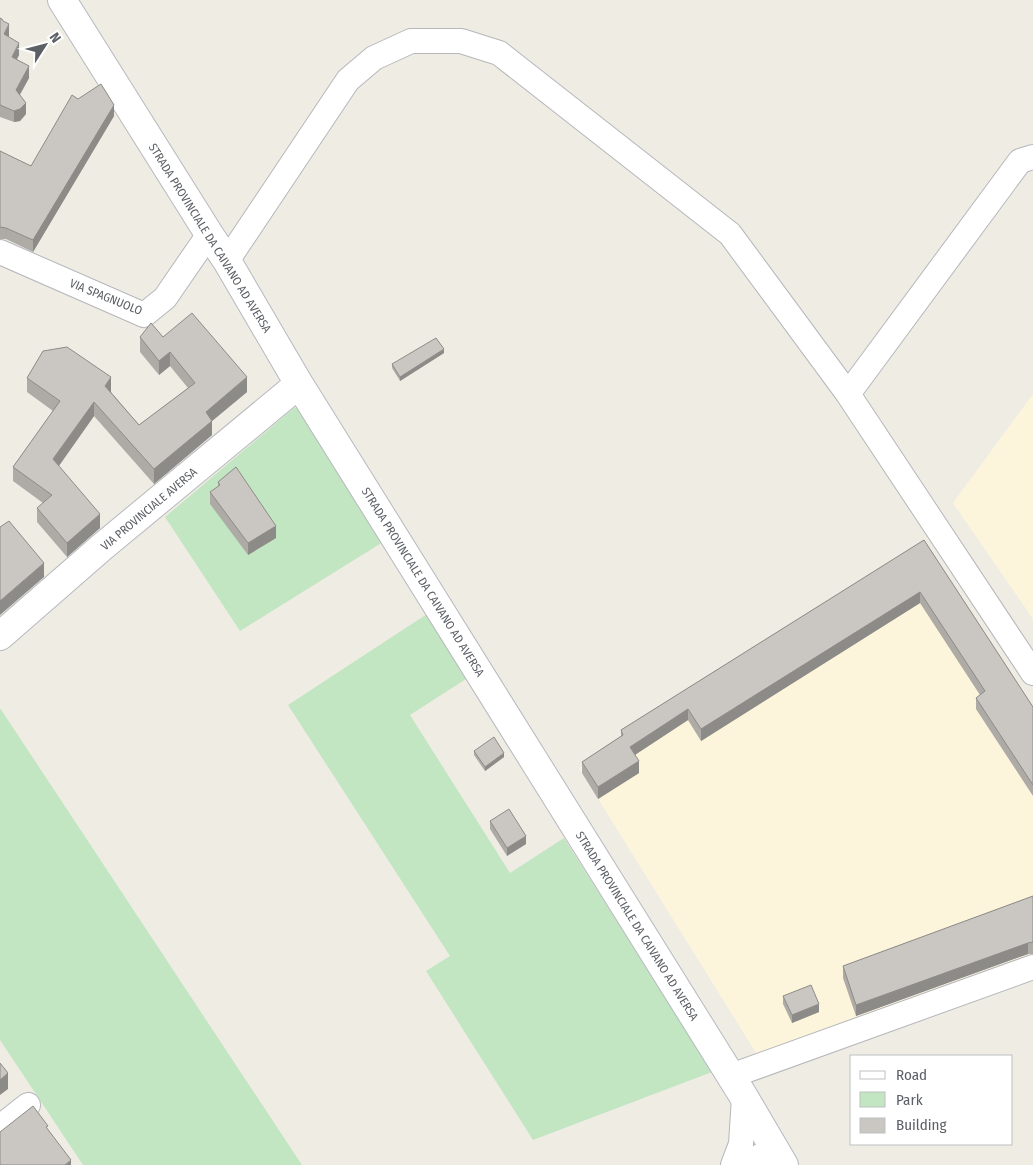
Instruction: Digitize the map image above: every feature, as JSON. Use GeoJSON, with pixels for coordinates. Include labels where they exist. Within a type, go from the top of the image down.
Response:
{"type":"FeatureCollection","features":[{"type":"Feature","properties":{"kind":"main road","name":"STRADA PROVINCIALE DA CAIVANO AD AVERSA"},"geometry":{"type":"LineString","coordinates":[[62,0],[227,261],[299,384],[738,1086],[775,1160]]}},
{"type":"Feature","properties":{"kind":"main road","name":"VIA PROVINCIALE AVERSA"},"geometry":{"type":"LineString","coordinates":[[0,636],[110,541],[299,384]]}},
{"type":"Feature","properties":{"kind":"street"},"geometry":{"type":"LineString","coordinates":[[227,261],[348,80],[374,58],[411,41],[460,41],[499,52],[730,234],[848,394],[1033,673]]}},
{"type":"Feature","properties":{"kind":"street"},"geometry":{"type":"LineString","coordinates":[[848,394],[1020,161],[1033,157]]}},
{"type":"Feature","properties":{"kind":"street","name":"VIA SPAGNUOLO"},"geometry":{"type":"LineString","coordinates":[[0,252],[144,315],[165,298],[209,234]]}},
{"type":"Feature","properties":{"kind":"street"},"geometry":{"type":"LineString","coordinates":[[733,1165],[741,1144],[738,1086],[1033,967]]}},
{"type":"Feature","properties":{"kind":"street"},"geometry":{"type":"LineString","coordinates":[[0,1127],[28,1105]]}},
{"type":"Feature","properties":{"kind":"street"},"geometry":{"type":"LineString","coordinates":[[741,1165],[775,1160]]}},
{"type":"Feature","properties":{"kind":"shaded area"},"geometry":{"type":"Polygon","coordinates":[[[1033,394],[1033,619],[953,503],[1033,394]]]}},
{"type":"Feature","properties":{"kind":"shaded area"},"geometry":{"type":"Polygon","coordinates":[[[927,551],[1033,711],[1033,955],[758,1056],[579,768],[927,551]]]}},
{"type":"Feature","properties":{"kind":"green space"},"geometry":{"type":"Polygon","coordinates":[[[301,407],[383,542],[240,631],[165,517],[294,408],[301,407]]]}},
{"type":"Feature","properties":{"kind":"green space"},"geometry":{"type":"Polygon","coordinates":[[[427,614],[466,679],[410,715],[510,873],[564,838],[712,1072],[533,1140],[426,971],[450,956],[288,705],[427,614]]]}},
{"type":"Feature","properties":{"kind":"green space"},"geometry":{"type":"Polygon","coordinates":[[[0,708],[302,1165],[83,1165],[0,1040],[0,708]]]}},
{"type":"Feature","properties":{"kind":"building"},"geometry":{"type":"Polygon","coordinates":[[[0,18],[9,24],[4,34],[19,43],[12,57],[29,66],[16,90],[26,103],[20,109],[14,111],[0,105],[0,18]]]}},
{"type":"Feature","properties":{"kind":"building"},"geometry":{"type":"Polygon","coordinates":[[[101,84],[114,105],[33,240],[0,227],[0,151],[31,166],[72,95],[78,99],[101,84]]]}},
{"type":"Feature","properties":{"kind":"building"},"geometry":{"type":"Polygon","coordinates":[[[192,313],[247,377],[206,412],[212,421],[154,469],[94,402],[53,459],[100,514],[67,543],[37,508],[52,495],[13,467],[60,401],[27,378],[43,351],[67,347],[111,377],[105,386],[139,425],[195,383],[170,352],[159,361],[140,337],[151,323],[163,337],[192,313]]]}},
{"type":"Feature","properties":{"kind":"building"},"geometry":{"type":"Polygon","coordinates":[[[436,338],[444,349],[400,377],[392,364],[436,338]]]}},
{"type":"Feature","properties":{"kind":"building"},"geometry":{"type":"Polygon","coordinates":[[[236,467],[276,526],[248,543],[210,492],[220,485],[218,482],[236,467]]]}},
{"type":"Feature","properties":{"kind":"building"},"geometry":{"type":"Polygon","coordinates":[[[9,521],[44,563],[0,601],[0,527],[9,521]]]}},
{"type":"Feature","properties":{"kind":"building"},"geometry":{"type":"Polygon","coordinates":[[[924,540],[1033,707],[1033,785],[976,698],[985,691],[920,592],[701,729],[688,709],[630,747],[639,761],[598,787],[582,762],[623,735],[621,730],[924,540]]]}},
{"type":"Feature","properties":{"kind":"building"},"geometry":{"type":"Polygon","coordinates":[[[494,737],[504,753],[485,767],[474,751],[494,737]]]}},
{"type":"Feature","properties":{"kind":"building"},"geometry":{"type":"Polygon","coordinates":[[[509,809],[526,836],[507,848],[490,821],[509,809]]]}},
{"type":"Feature","properties":{"kind":"building"},"geometry":{"type":"Polygon","coordinates":[[[1033,896],[1033,942],[856,1005],[843,966],[1033,896]]]}},
{"type":"Feature","properties":{"kind":"building"},"geometry":{"type":"Polygon","coordinates":[[[811,985],[819,1004],[792,1015],[783,996],[811,985]]]}},
{"type":"Feature","properties":{"kind":"building"},"geometry":{"type":"Polygon","coordinates":[[[0,1063],[8,1073],[0,1080],[0,1063]]]}},
{"type":"Feature","properties":{"kind":"building"},"geometry":{"type":"Polygon","coordinates":[[[33,1106],[71,1160],[65,1165],[0,1165],[0,1132],[33,1106]]]}}]}
